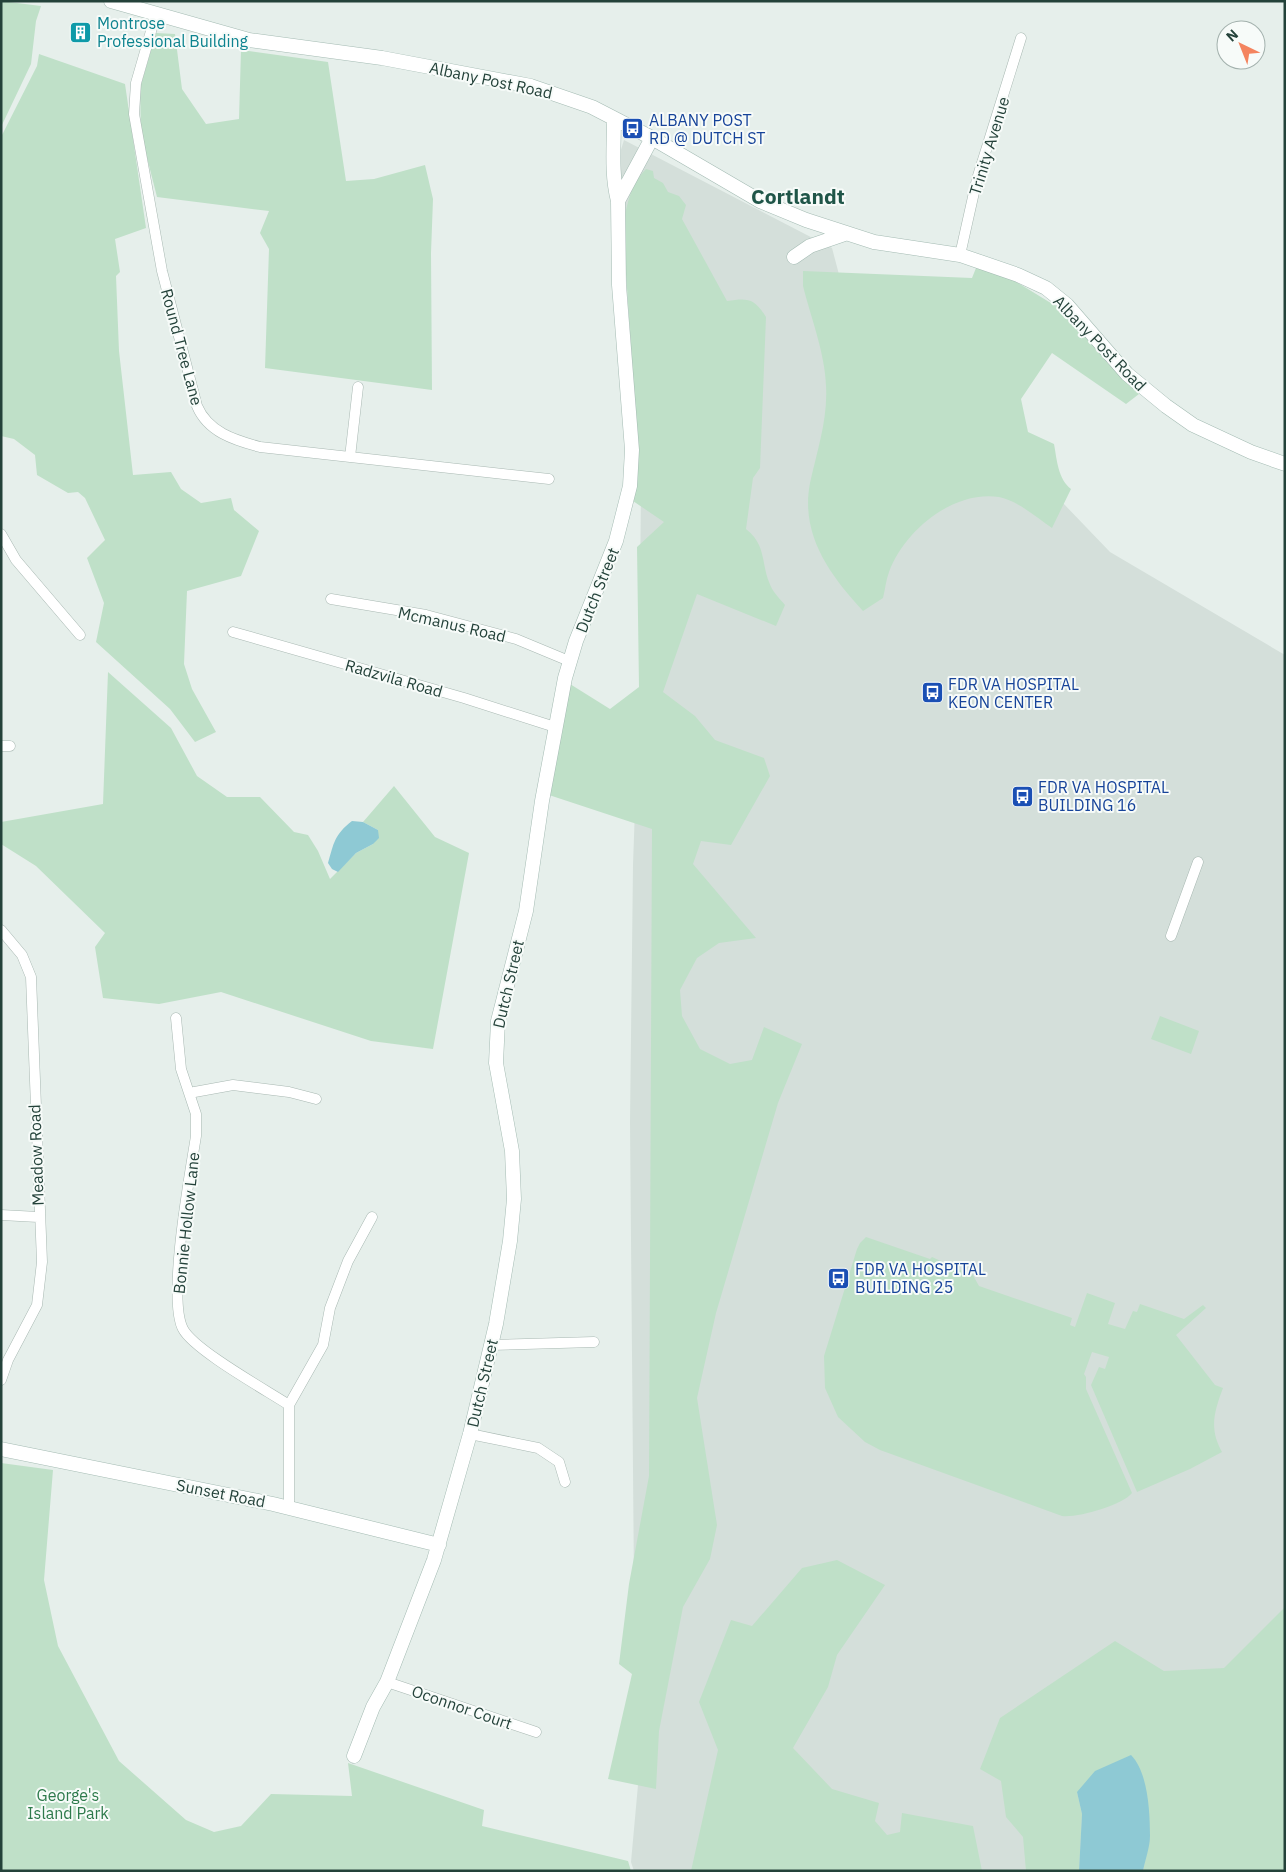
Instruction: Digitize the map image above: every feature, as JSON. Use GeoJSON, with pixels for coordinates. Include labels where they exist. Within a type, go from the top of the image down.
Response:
{"type":"FeatureCollection","features":[{"type":"Feature","properties":{"kind":"street","name":"Albany Post Road"},"geometry":{"type":"LineString","coordinates":[[111,1],[249,40],[382,58],[531,86],[565,96],[652,138],[760,201],[845,234],[874,242],[960,255],[1018,274],[1046,288],[1067,305],[1127,374],[1166,406],[1193,425],[1251,452],[1285,464]]}},
{"type":"Feature","properties":{"kind":"street","name":"Round Tree Lane"},"geometry":{"type":"LineString","coordinates":[[156,14],[136,83],[134,114],[162,271],[197,406],[202,418],[232,440],[260,447],[549,479]]}},
{"type":"Feature","properties":{"kind":"street","name":"Trinity Avenue"},"geometry":{"type":"LineString","coordinates":[[960,255],[976,179],[1021,38]]}},
{"type":"Feature","properties":{"kind":"street","name":"Dutch Street"},"geometry":{"type":"LineString","coordinates":[[354,1756],[374,1707],[387,1682],[438,1545],[470,1434],[491,1345],[510,1241],[514,1199],[512,1151],[497,1073],[496,1039],[502,1001],[526,911],[554,727],[570,662],[616,541],[630,486],[632,450],[617,235],[618,201],[614,188],[614,119]]}},
{"type":"Feature","properties":{"kind":"street"},"geometry":{"type":"LineString","coordinates":[[618,201],[652,138]]}},
{"type":"Feature","properties":{"kind":"street"},"geometry":{"type":"LineString","coordinates":[[794,257],[810,246],[845,234]]}},
{"type":"Feature","properties":{"kind":"street"},"geometry":{"type":"LineString","coordinates":[[350,457],[358,387]]}},
{"type":"Feature","properties":{"kind":"street"},"geometry":{"type":"LineString","coordinates":[[1,534],[16,560],[80,635]]}},
{"type":"Feature","properties":{"kind":"street","name":"Mcmanus Road"},"geometry":{"type":"LineString","coordinates":[[331,599],[426,615],[516,639],[570,662]]}},
{"type":"Feature","properties":{"kind":"street","name":"Radzvila Road"},"geometry":{"type":"LineString","coordinates":[[233,632],[464,698],[554,727]]}},
{"type":"Feature","properties":{"kind":"street"},"geometry":{"type":"LineString","coordinates":[[1171,936],[1198,862]]}},
{"type":"Feature","properties":{"kind":"street","name":"Meadow Road"},"geometry":{"type":"LineString","coordinates":[[1,930],[22,955],[30,977],[38,1217],[42,1262],[37,1305],[8,1360],[1,1380]]}},
{"type":"Feature","properties":{"kind":"street","name":"Bonnie Hollow Lane"},"geometry":{"type":"LineString","coordinates":[[176,1018],[181,1069],[196,1114],[196,1136],[176,1284],[178,1313],[183,1330],[196,1344],[289,1404]]}},
{"type":"Feature","properties":{"kind":"street"},"geometry":{"type":"LineString","coordinates":[[189,1093],[233,1085],[289,1092],[316,1099]]}},
{"type":"Feature","properties":{"kind":"street"},"geometry":{"type":"LineString","coordinates":[[1,1215],[38,1217]]}},
{"type":"Feature","properties":{"kind":"street"},"geometry":{"type":"LineString","coordinates":[[289,1507],[289,1404],[323,1345],[330,1308],[348,1261],[372,1217]]}},
{"type":"Feature","properties":{"kind":"street"},"geometry":{"type":"LineString","coordinates":[[491,1345],[594,1342]]}},
{"type":"Feature","properties":{"kind":"street"},"geometry":{"type":"LineString","coordinates":[[470,1434],[538,1448],[559,1462],[565,1482]]}},
{"type":"Feature","properties":{"kind":"street","name":"Sunset Road"},"geometry":{"type":"LineString","coordinates":[[1,1449],[289,1507],[438,1545]]}},
{"type":"Feature","properties":{"kind":"street","name":"Oconnor Court"},"geometry":{"type":"LineString","coordinates":[[387,1682],[536,1732]]}},
{"type":"Feature","properties":{"kind":"shaded area"},"geometry":{"type":"Polygon","coordinates":[[[624,140],[832,248],[856,339],[1013,451],[1110,552],[1285,655],[1285,1871],[634,1871],[631,1862],[638,1785],[631,1754],[634,1585],[630,1122],[633,865],[639,697],[641,487],[619,156],[624,140]]]}},
{"type":"Feature","properties":{"kind":"green space"},"geometry":{"type":"Polygon","coordinates":[[[1,1],[41,6],[36,21],[31,64],[1,127],[1,1]]]}},
{"type":"Feature","properties":{"kind":"green space"},"geometry":{"type":"Polygon","coordinates":[[[156,33],[175,34],[182,89],[206,124],[239,119],[241,50],[328,62],[346,181],[374,179],[425,165],[433,199],[431,253],[432,390],[265,368],[269,249],[260,233],[269,211],[157,197],[141,134],[140,88],[156,33]]]}},
{"type":"Feature","properties":{"kind":"green space"},"geometry":{"type":"Polygon","coordinates":[[[39,54],[125,84],[146,228],[115,239],[120,272],[116,276],[119,351],[133,475],[171,472],[181,489],[201,503],[231,498],[234,510],[259,531],[241,576],[187,591],[184,664],[192,689],[216,732],[195,742],[170,709],[96,642],[104,603],[87,558],[105,540],[85,498],[78,492],[68,493],[37,475],[35,455],[14,439],[1,436],[1,137],[37,66],[39,54]]]}},
{"type":"Feature","properties":{"kind":"green space"},"geometry":{"type":"Polygon","coordinates":[[[646,169],[653,171],[654,178],[663,183],[668,192],[679,196],[686,205],[682,219],[727,301],[750,301],[758,306],[766,317],[760,468],[753,478],[746,529],[757,541],[770,585],[785,605],[776,626],[697,594],[663,692],[695,716],[715,740],[764,758],[770,776],[731,845],[701,841],[693,864],[756,938],[719,943],[697,958],[680,990],[682,1016],[700,1049],[730,1064],[752,1060],[764,1027],[802,1044],[778,1103],[716,1313],[697,1398],[717,1525],[710,1559],[683,1607],[659,1731],[656,1789],[608,1779],[632,1674],[619,1664],[629,1584],[649,1476],[652,829],[549,795],[570,684],[610,709],[639,687],[637,547],[664,522],[633,501],[638,451],[623,229],[632,189],[646,169]]]}},
{"type":"Feature","properties":{"kind":"green space"},"geometry":{"type":"Polygon","coordinates":[[[976,268],[1010,278],[1059,308],[1139,394],[1126,404],[1052,353],[1021,399],[1028,432],[1054,444],[1061,475],[1071,489],[1052,528],[1020,506],[999,497],[965,500],[948,507],[932,516],[906,542],[889,572],[883,598],[863,611],[839,583],[820,553],[809,520],[810,483],[824,423],[826,386],[820,348],[803,286],[803,271],[972,278],[976,268]]]}},
{"type":"Feature","properties":{"kind":"green space"},"geometry":{"type":"Polygon","coordinates":[[[108,672],[171,728],[197,776],[227,797],[260,797],[294,832],[308,835],[318,851],[330,879],[356,853],[373,844],[378,830],[363,822],[394,786],[435,837],[469,853],[433,1049],[371,1041],[221,992],[159,1004],[103,998],[95,947],[105,933],[36,866],[1,844],[1,822],[103,804],[108,672]]]}},
{"type":"Feature","properties":{"kind":"green space"},"geometry":{"type":"Polygon","coordinates":[[[1160,1016],[1199,1031],[1191,1054],[1151,1039],[1160,1016]]]}},
{"type":"Feature","properties":{"kind":"green space"},"geometry":{"type":"Polygon","coordinates":[[[866,1237],[930,1259],[932,1257],[967,1273],[970,1270],[979,1286],[1072,1318],[1070,1325],[1075,1327],[1087,1293],[1115,1303],[1108,1324],[1125,1329],[1133,1311],[1137,1312],[1140,1304],[1184,1319],[1203,1305],[1206,1308],[1176,1335],[1215,1385],[1223,1388],[1214,1420],[1215,1436],[1222,1452],[1190,1469],[1137,1492],[1091,1385],[1099,1367],[1105,1369],[1109,1357],[1092,1352],[1084,1374],[1086,1377],[1086,1389],[1132,1493],[1120,1502],[1100,1510],[1078,1515],[1062,1516],[880,1450],[865,1442],[838,1417],[825,1388],[824,1356],[857,1249],[866,1237]]]}},
{"type":"Feature","properties":{"kind":"green space","name":"George's Island Park"},"geometry":{"type":"Polygon","coordinates":[[[1,1463],[53,1470],[44,1580],[58,1646],[119,1761],[186,1820],[214,1832],[241,1826],[271,1794],[352,1796],[348,1763],[484,1810],[482,1826],[628,1861],[631,1871],[1,1871],[1,1463]]]}},
{"type":"Feature","properties":{"kind":"green space"},"geometry":{"type":"Polygon","coordinates":[[[837,1560],[885,1585],[837,1655],[828,1687],[793,1748],[832,1789],[879,1803],[875,1821],[887,1835],[900,1832],[902,1813],[973,1826],[982,1871],[691,1871],[718,1750],[699,1702],[731,1620],[752,1626],[802,1568],[837,1560]]]}},
{"type":"Feature","properties":{"kind":"green space"},"geometry":{"type":"Polygon","coordinates":[[[1285,1607],[1285,1871],[1143,1871],[1150,1837],[1077,1792],[1082,1814],[1079,1871],[1026,1871],[1023,1837],[1006,1817],[1001,1781],[980,1769],[1000,1718],[1115,1641],[1164,1671],[1224,1668],[1285,1607]]]}},
{"type":"Feature","properties":{"kind":"water"},"geometry":{"type":"Polygon","coordinates":[[[352,821],[363,822],[378,830],[379,838],[373,844],[356,853],[338,872],[332,869],[328,863],[338,835],[352,821]]]}},
{"type":"Feature","properties":{"kind":"water"},"geometry":{"type":"Polygon","coordinates":[[[1131,1755],[1141,1771],[1147,1793],[1150,1840],[1143,1871],[1079,1871],[1082,1814],[1077,1792],[1095,1771],[1131,1755]]]}},
{"type":"Feature","properties":{"kind":"place","name":"Montrose Professional Building"},"geometry":{"type":"Point","coordinates":[81,32]}},
{"type":"Feature","properties":{"kind":"place","name":"ALBANY POST RD @ DUTCH ST"},"geometry":{"type":"Point","coordinates":[633,129]}},
{"type":"Feature","properties":{"kind":"place","name":"FDR VA HOSPITAL KEON CENTER"},"geometry":{"type":"Point","coordinates":[932,693]}},
{"type":"Feature","properties":{"kind":"place","name":"FDR VA HOSPITAL BUILDING 16"},"geometry":{"type":"Point","coordinates":[1022,796]}},
{"type":"Feature","properties":{"kind":"place","name":"FDR VA HOSPITAL BUILDING 25"},"geometry":{"type":"Point","coordinates":[839,1278]}},
{"type":"Feature","properties":{"kind":"district","name":"Cortlandt"},"geometry":{"type":"Point","coordinates":[798,197]}}]}
